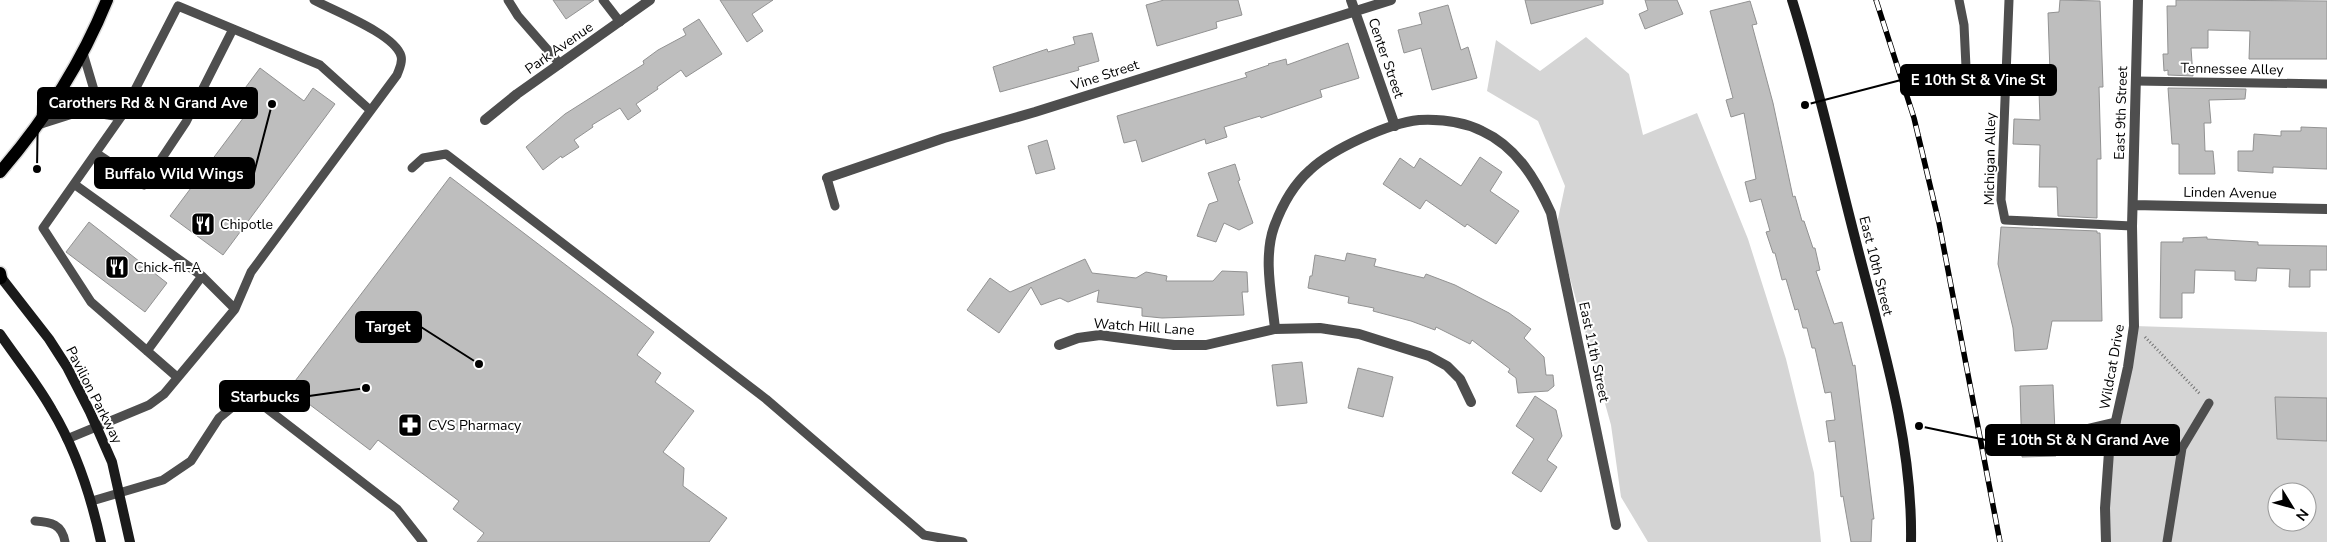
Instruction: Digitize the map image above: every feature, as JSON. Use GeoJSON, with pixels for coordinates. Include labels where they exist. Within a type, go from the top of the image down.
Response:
{"type":"FeatureCollection","features":[{"type":"Feature","properties":{"kind":"main road"},"geometry":{"type":"LineString","coordinates":[[0,173],[38,126],[68,82],[93,35],[107,0]]}},
{"type":"Feature","properties":{"kind":"main road","name":"East 10th Street"},"geometry":{"type":"LineString","coordinates":[[1792,0],[1888,368],[1904,441],[1912,508],[1911,542]]}},
{"type":"Feature","properties":{"kind":"main road","name":"Pavilion Parkway"},"geometry":{"type":"LineString","coordinates":[[0,276],[63,360],[97,426],[112,462],[130,542]]}},
{"type":"Feature","properties":{"kind":"main road"},"geometry":{"type":"LineString","coordinates":[[0,334],[38,386],[67,439],[92,501],[101,542]]}},
{"type":"Feature","properties":{"kind":"street","name":"Center Street"},"geometry":{"type":"LineString","coordinates":[[1351,0],[1395,126]]}},
{"type":"Feature","properties":{"kind":"street","name":"Vine Street"},"geometry":{"type":"LineString","coordinates":[[827,178],[944,138],[1035,112],[1391,0]]}},
{"type":"Feature","properties":{"kind":"street","name":"East 9th Street"},"geometry":{"type":"LineString","coordinates":[[2132,226],[2138,0]]}},
{"type":"Feature","properties":{"kind":"street","name":"Park Avenue"},"geometry":{"type":"LineString","coordinates":[[485,120],[517,94],[620,22],[644,2]]}},
{"type":"Feature","properties":{"kind":"street","name":"East 11th Street"},"geometry":{"type":"LineString","coordinates":[[1274,329],[1269,260],[1273,229],[1288,195],[1310,169],[1348,144],[1395,126],[1419,120],[1465,124],[1478,129],[1501,144],[1521,161],[1539,186],[1551,213],[1616,525]]}},
{"type":"Feature","properties":{"kind":"street","name":"Linden Avenue"},"geometry":{"type":"LineString","coordinates":[[2132,205],[2327,209]]}},
{"type":"Feature","properties":{"kind":"street","name":"Wildcat Drive"},"geometry":{"type":"LineString","coordinates":[[2106,542],[2105,508],[2109,452],[2134,326],[2132,226]]}},
{"type":"Feature","properties":{"kind":"street","name":"Watch Hill Lane"},"geometry":{"type":"LineString","coordinates":[[1059,345],[1078,338],[1100,335],[1174,345],[1206,345],[1274,329],[1320,328],[1359,334],[1429,356],[1447,366],[1460,379],[1471,402]]}},
{"type":"Feature","properties":{"kind":"lane"},"geometry":{"type":"LineString","coordinates":[[67,439],[150,405],[164,394],[235,309],[251,272],[396,75],[402,62],[401,54],[389,39],[314,0]]}},
{"type":"Feature","properties":{"kind":"lane"},"geometry":{"type":"LineString","coordinates":[[508,0],[518,16],[560,64]]}},
{"type":"Feature","properties":{"kind":"lane"},"geometry":{"type":"LineString","coordinates":[[603,0],[620,22]]}},
{"type":"Feature","properties":{"kind":"lane"},"geometry":{"type":"LineString","coordinates":[[1959,0],[1964,24],[1967,88]]}},
{"type":"Feature","properties":{"kind":"lane","name":"Michigan Alley"},"geometry":{"type":"LineString","coordinates":[[2009,0],[2001,200],[2005,220],[2132,226]]}},
{"type":"Feature","properties":{"kind":"lane"},"geometry":{"type":"LineString","coordinates":[[178,377],[91,302],[43,228],[121,117],[178,6],[320,65],[370,110]]}},
{"type":"Feature","properties":{"kind":"lane"},"geometry":{"type":"LineString","coordinates":[[96,153],[144,186],[186,122],[233,29]]}},
{"type":"Feature","properties":{"kind":"lane"},"geometry":{"type":"LineString","coordinates":[[84,53],[94,90],[121,117]]}},
{"type":"Feature","properties":{"kind":"lane","name":"Tennessee Alley"},"geometry":{"type":"LineString","coordinates":[[2136,81],[2327,84]]}},
{"type":"Feature","properties":{"kind":"lane"},"geometry":{"type":"LineString","coordinates":[[38,126],[82,111],[121,117]]}},
{"type":"Feature","properties":{"kind":"lane"},"geometry":{"type":"LineString","coordinates":[[412,168],[423,158],[446,154],[766,398],[924,535],[963,542]]}},
{"type":"Feature","properties":{"kind":"lane"},"geometry":{"type":"LineString","coordinates":[[827,178],[835,206]]}},
{"type":"Feature","properties":{"kind":"lane"},"geometry":{"type":"LineString","coordinates":[[74,184],[202,276],[235,309]]}},
{"type":"Feature","properties":{"kind":"lane"},"geometry":{"type":"LineString","coordinates":[[147,351],[202,276]]}},
{"type":"Feature","properties":{"kind":"lane"},"geometry":{"type":"LineString","coordinates":[[92,501],[120,495],[163,480],[191,461],[219,418],[248,394],[397,508],[423,542]]}},
{"type":"Feature","properties":{"kind":"lane"},"geometry":{"type":"LineString","coordinates":[[2168,542],[2182,448],[2209,403]]}},
{"type":"Feature","properties":{"kind":"lane"},"geometry":{"type":"LineString","coordinates":[[2064,434],[2116,422]]}},
{"type":"Feature","properties":{"kind":"lane"},"geometry":{"type":"LineString","coordinates":[[35,522],[52,522],[58,526],[64,533],[65,542]]}},
{"type":"Feature","properties":{"kind":"path"},"geometry":{"type":"LineString","coordinates":[[2134,326],[2209,403]]}},
{"type":"Feature","properties":{"kind":"shaded area"},"geometry":{"type":"Polygon","coordinates":[[[1586,37],[1629,74],[1643,135],[1697,113],[1748,239],[1786,359],[1814,473],[1821,542],[1648,542],[1621,497],[1611,425],[1556,228],[1565,186],[1538,121],[1487,91],[1496,40],[1540,71],[1586,37]]]}},
{"type":"Feature","properties":{"kind":"shaded area"},"geometry":{"type":"Polygon","coordinates":[[[2134,326],[2327,332],[2327,542],[2106,542],[2105,508],[2134,326]]]}},
{"type":"Feature","properties":{"kind":"building"},"geometry":{"type":"Polygon","coordinates":[[[553,0],[594,0],[566,19],[553,0]]]}},
{"type":"Feature","properties":{"kind":"building"},"geometry":{"type":"Polygon","coordinates":[[[720,0],[773,0],[752,14],[763,31],[747,42],[720,0]]]}},
{"type":"Feature","properties":{"kind":"building"},"geometry":{"type":"Polygon","coordinates":[[[1164,0],[1238,0],[1242,15],[1216,22],[1217,28],[1157,46],[1146,5],[1164,0]]]}},
{"type":"Feature","properties":{"kind":"building"},"geometry":{"type":"Polygon","coordinates":[[[1525,0],[1603,0],[1603,4],[1531,24],[1525,0]]]}},
{"type":"Feature","properties":{"kind":"building"},"geometry":{"type":"Polygon","coordinates":[[[1645,0],[1677,0],[1683,14],[1645,29],[1639,14],[1648,10],[1645,0]]]}},
{"type":"Feature","properties":{"kind":"building"},"geometry":{"type":"Polygon","coordinates":[[[2060,0],[2100,1],[2103,87],[2099,87],[2101,159],[2097,159],[2097,218],[2058,216],[2057,187],[2039,187],[2040,145],[2013,144],[2014,119],[2040,120],[2039,91],[2012,90],[2013,73],[2050,73],[2048,13],[2059,12],[2060,0]]]}},
{"type":"Feature","properties":{"kind":"building"},"geometry":{"type":"Polygon","coordinates":[[[2176,0],[2327,1],[2327,59],[2249,59],[2250,31],[2208,30],[2208,48],[2191,48],[2193,76],[2168,75],[2168,70],[2164,71],[2163,54],[2168,54],[2167,6],[2176,6],[2176,0]]]}},
{"type":"Feature","properties":{"kind":"building"},"geometry":{"type":"Polygon","coordinates":[[[1750,1],[1757,24],[1752,25],[1773,103],[1793,197],[1795,196],[1802,221],[1804,221],[1813,248],[1815,248],[1820,270],[1816,271],[1834,324],[1842,322],[1853,366],[1855,365],[1874,519],[1872,519],[1871,542],[1851,542],[1843,496],[1841,497],[1835,441],[1829,442],[1826,421],[1835,420],[1831,392],[1825,393],[1815,348],[1812,348],[1807,328],[1803,328],[1798,309],[1795,310],[1786,279],[1782,280],[1775,253],[1773,253],[1766,232],[1770,231],[1761,199],[1750,202],[1745,182],[1756,179],[1744,113],[1731,117],[1726,100],[1733,98],[1710,11],[1750,1]]]}},
{"type":"Feature","properties":{"kind":"building"},"geometry":{"type":"Polygon","coordinates":[[[1448,5],[1461,50],[1468,47],[1477,78],[1432,90],[1421,48],[1404,53],[1398,30],[1422,24],[1419,13],[1448,5]]]}},
{"type":"Feature","properties":{"kind":"building"},"geometry":{"type":"Polygon","coordinates":[[[699,19],[722,54],[686,77],[681,70],[636,104],[641,111],[628,120],[620,108],[592,125],[593,127],[574,140],[579,147],[562,158],[561,156],[543,170],[526,147],[565,114],[644,64],[643,61],[658,50],[686,35],[683,29],[699,19]]]}},
{"type":"Feature","properties":{"kind":"building"},"geometry":{"type":"Polygon","coordinates":[[[1092,33],[1099,61],[1078,67],[1079,70],[1000,92],[993,67],[1047,49],[1048,52],[1075,44],[1073,37],[1092,33]]]}},
{"type":"Feature","properties":{"kind":"building"},"geometry":{"type":"Polygon","coordinates":[[[1348,43],[1359,78],[1320,90],[1322,97],[1261,118],[1260,116],[1224,127],[1227,137],[1206,144],[1205,139],[1142,162],[1136,140],[1124,143],[1117,116],[1247,77],[1245,73],[1268,64],[1286,59],[1287,65],[1348,43]]]}},
{"type":"Feature","properties":{"kind":"building"},"geometry":{"type":"Polygon","coordinates":[[[260,68],[304,101],[313,88],[335,104],[223,255],[170,216],[244,117],[231,107],[260,68]]]}},
{"type":"Feature","properties":{"kind":"building"},"geometry":{"type":"Polygon","coordinates":[[[2168,88],[2246,89],[2245,99],[2209,100],[2211,123],[2204,123],[2205,151],[2213,151],[2215,174],[2179,174],[2179,144],[2172,144],[2168,88]]]}},
{"type":"Feature","properties":{"kind":"building"},"geometry":{"type":"Polygon","coordinates":[[[2301,127],[2327,128],[2327,169],[2273,167],[2273,173],[2238,171],[2238,151],[2253,151],[2254,134],[2281,136],[2281,131],[2301,131],[2301,127]]]}},
{"type":"Feature","properties":{"kind":"building"},"geometry":{"type":"Polygon","coordinates":[[[1047,140],[1055,169],[1036,174],[1028,146],[1047,140]]]}},
{"type":"Feature","properties":{"kind":"building"},"geometry":{"type":"Polygon","coordinates":[[[1480,157],[1502,172],[1490,191],[1519,211],[1496,244],[1467,224],[1465,227],[1426,200],[1420,209],[1383,184],[1400,158],[1414,168],[1420,158],[1461,186],[1480,157]]]}},
{"type":"Feature","properties":{"kind":"building"},"geometry":{"type":"Polygon","coordinates":[[[1235,164],[1240,180],[1238,181],[1253,223],[1239,230],[1224,223],[1216,242],[1197,236],[1209,204],[1218,201],[1208,173],[1235,164]]]}},
{"type":"Feature","properties":{"kind":"building"},"geometry":{"type":"Polygon","coordinates":[[[450,177],[654,332],[637,355],[661,373],[655,382],[694,411],[663,452],[684,468],[683,486],[727,518],[709,542],[477,542],[484,533],[453,509],[459,501],[378,440],[370,450],[289,389],[450,177]]]}},
{"type":"Feature","properties":{"kind":"building","name":"Chick-fil-A"},"geometry":{"type":"Polygon","coordinates":[[[89,222],[167,283],[145,312],[66,252],[89,222]]]}},
{"type":"Feature","properties":{"kind":"building"},"geometry":{"type":"Polygon","coordinates":[[[2001,227],[2097,231],[2097,233],[2100,233],[2102,321],[2052,321],[2047,349],[2015,351],[2013,328],[1998,264],[2001,227]]]}},
{"type":"Feature","properties":{"kind":"building"},"geometry":{"type":"Polygon","coordinates":[[[2207,237],[2207,239],[2258,242],[2258,245],[2327,246],[2327,270],[2310,270],[2310,287],[2289,287],[2290,269],[2257,268],[2256,281],[2235,280],[2235,271],[2195,270],[2194,293],[2182,293],[2182,318],[2160,318],[2161,242],[2183,242],[2183,238],[2207,237]]]}},
{"type":"Feature","properties":{"kind":"building"},"geometry":{"type":"Polygon","coordinates":[[[1347,253],[1376,259],[1374,266],[1424,278],[1426,274],[1455,285],[1509,313],[1531,329],[1524,338],[1544,357],[1546,375],[1553,375],[1554,386],[1548,391],[1518,393],[1516,378],[1508,372],[1510,369],[1472,340],[1470,344],[1436,327],[1435,330],[1411,321],[1373,311],[1374,308],[1348,303],[1349,297],[1308,288],[1315,255],[1345,261],[1347,253]]]}},
{"type":"Feature","properties":{"kind":"building"},"geometry":{"type":"Polygon","coordinates":[[[1085,259],[1092,273],[1136,278],[1146,272],[1167,276],[1166,281],[1213,281],[1222,271],[1247,272],[1248,292],[1242,292],[1244,315],[1162,318],[1142,316],[1142,308],[1097,302],[1099,290],[1068,302],[1060,298],[1041,305],[1031,287],[999,333],[967,310],[990,278],[1010,292],[1085,259]]]}},
{"type":"Feature","properties":{"kind":"building"},"geometry":{"type":"Polygon","coordinates":[[[1302,362],[1307,403],[1277,406],[1272,365],[1302,362]]]}},
{"type":"Feature","properties":{"kind":"building"},"geometry":{"type":"Polygon","coordinates":[[[1358,368],[1393,377],[1383,417],[1348,408],[1358,368]]]}},
{"type":"Feature","properties":{"kind":"building"},"geometry":{"type":"Polygon","coordinates":[[[2053,385],[2056,456],[2022,457],[2020,386],[2053,385]]]}},
{"type":"Feature","properties":{"kind":"building"},"geometry":{"type":"Polygon","coordinates":[[[1535,396],[1556,410],[1562,436],[1547,460],[1557,467],[1541,492],[1512,473],[1534,439],[1516,426],[1535,396]]]}},
{"type":"Feature","properties":{"kind":"building"},"geometry":{"type":"Polygon","coordinates":[[[2275,397],[2327,398],[2327,441],[2277,439],[2275,397]]]}},
{"type":"Feature","properties":{"kind":"railway"},"geometry":{"type":"LineString","coordinates":[[1876,0],[1914,118],[1939,223],[2000,542]]}},
{"type":"Feature","properties":{"kind":"place","name":"Buffalo Wild Wings"},"geometry":{"type":"Point","coordinates":[272,104]}},
{"type":"Feature","properties":{"kind":"place","name":"E 10th St & Vine St"},"geometry":{"type":"Point","coordinates":[1805,105]}},
{"type":"Feature","properties":{"kind":"place","name":"Carothers Rd & N Grand Ave"},"geometry":{"type":"Point","coordinates":[37,169]}},
{"type":"Feature","properties":{"kind":"place","name":"Chipotle"},"geometry":{"type":"Point","coordinates":[203,224]}},
{"type":"Feature","properties":{"kind":"place","name":"Chick-fil-A"},"geometry":{"type":"Point","coordinates":[117,267]}},
{"type":"Feature","properties":{"kind":"place","name":"Target"},"geometry":{"type":"Point","coordinates":[479,364]}},
{"type":"Feature","properties":{"kind":"place","name":"Starbucks"},"geometry":{"type":"Point","coordinates":[366,388]}},
{"type":"Feature","properties":{"kind":"place","name":"CVS Pharmacy"},"geometry":{"type":"Point","coordinates":[410,425]}},
{"type":"Feature","properties":{"kind":"place","name":"E 10th St & N Grand Ave"},"geometry":{"type":"Point","coordinates":[1919,426]}}]}
